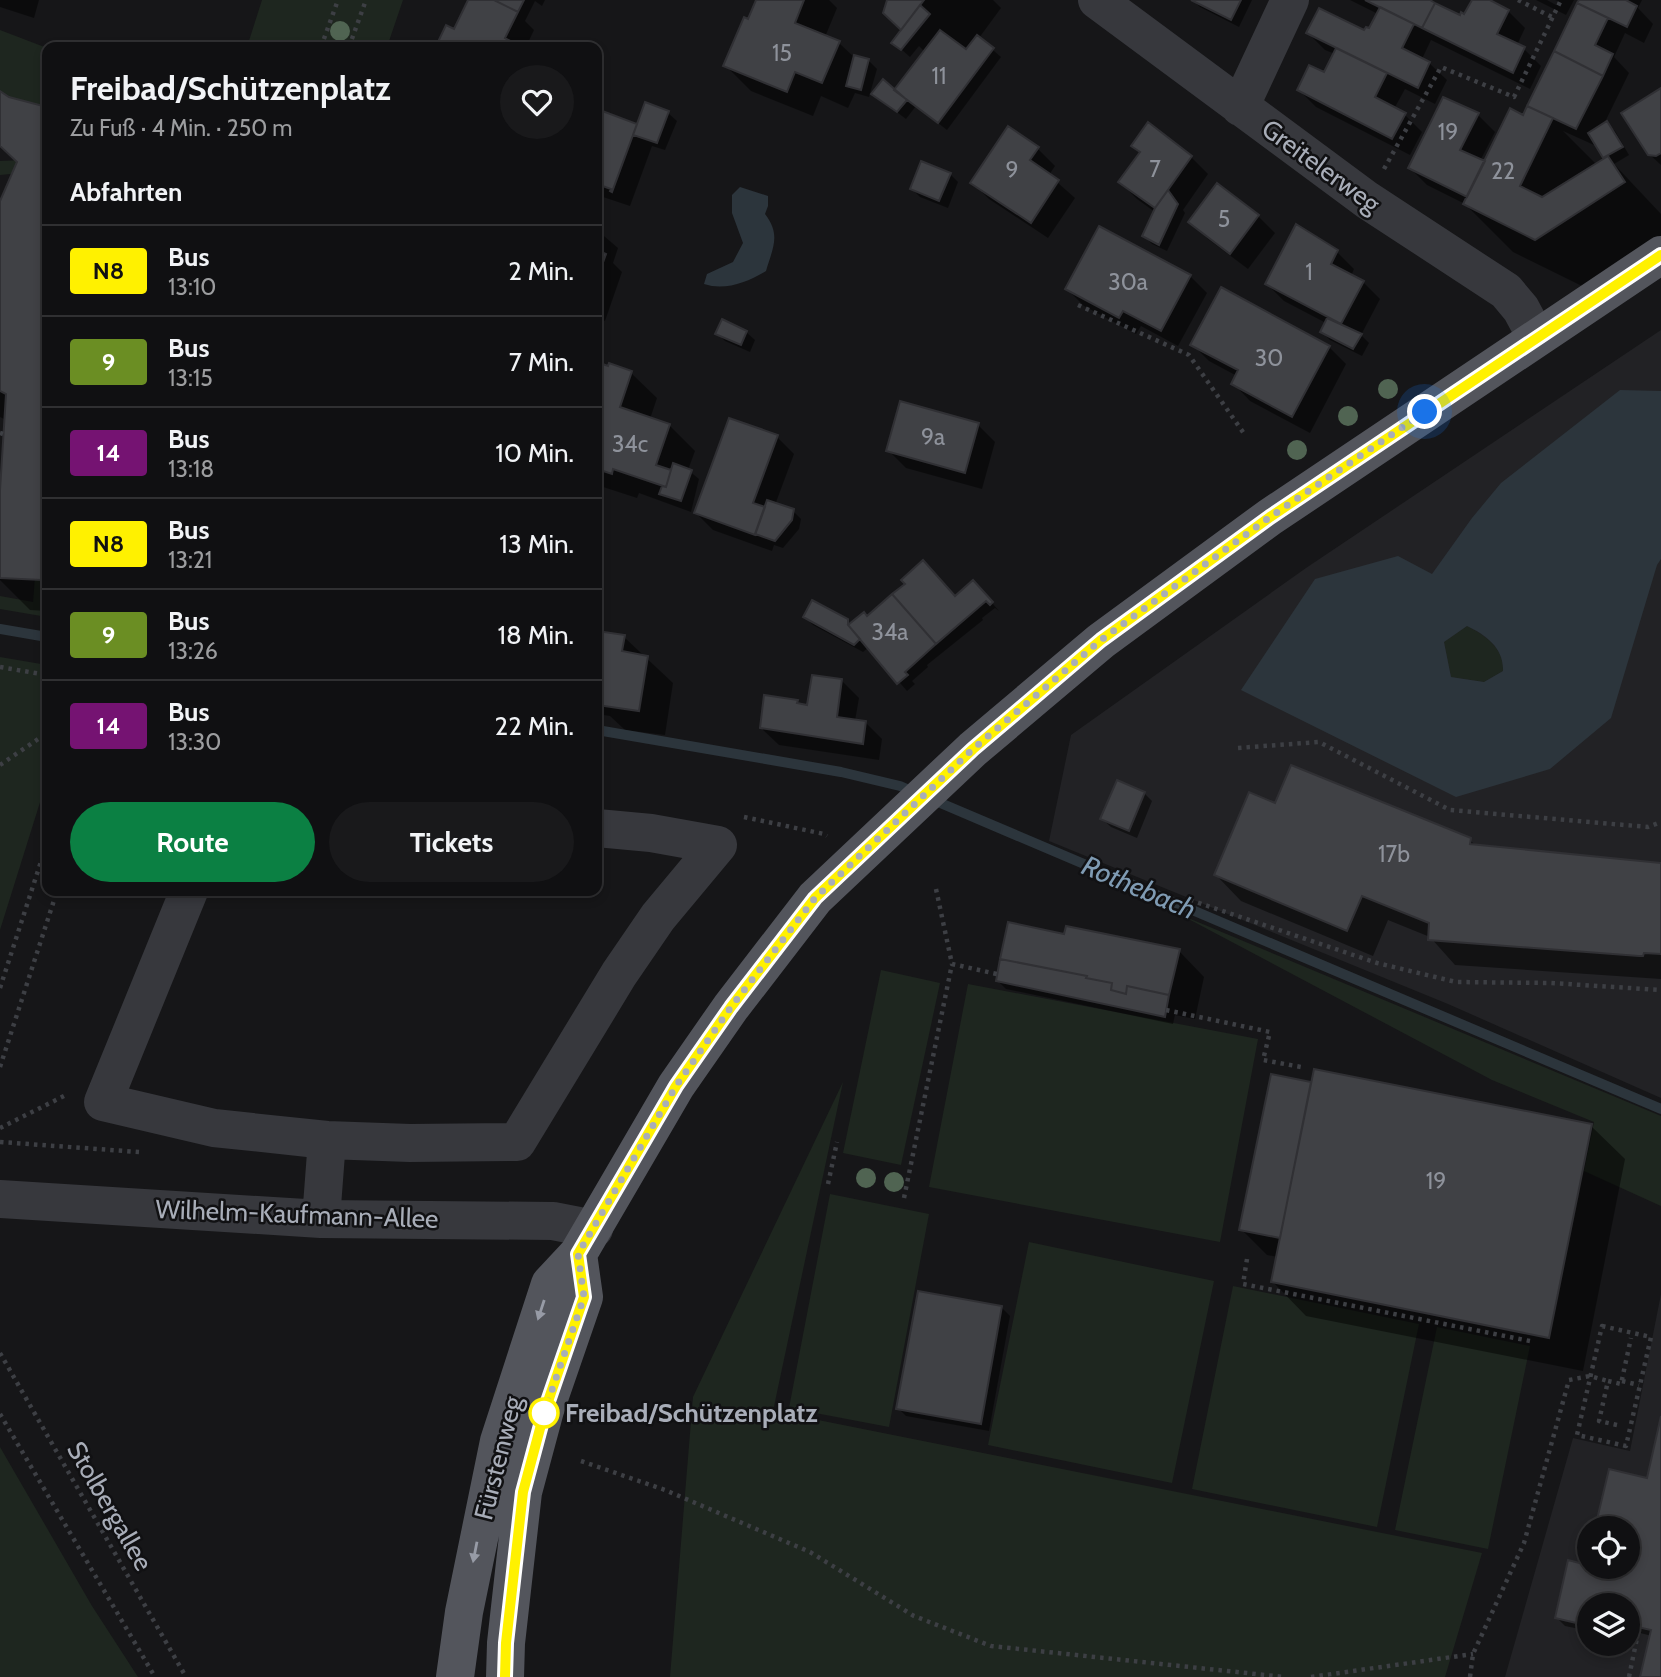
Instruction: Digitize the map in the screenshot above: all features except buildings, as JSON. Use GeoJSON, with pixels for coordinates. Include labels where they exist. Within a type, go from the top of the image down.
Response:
{"type":"FeatureCollection","features":[{"type":"Feature","properties":{"kind":"main road","name":"Fürstenweg"},"geometry":{"type":"LineString","coordinates":[[456,1677],[464,1612],[499,1441],[550,1284],[586,1242],[665,1105],[731,1007],[815,898],[945,775],[1101,640],[1270,517],[1661,256]]}},
{"type":"Feature","properties":{"kind":"main road","name":"Fürstenweg"},"geometry":{"type":"LineString","coordinates":[[505,1677],[506,1643],[523,1492],[545,1410],[584,1297],[586,1242]]}},
{"type":"Feature","properties":{"kind":"street","name":"Greitelerweg"},"geometry":{"type":"LineString","coordinates":[[1097,0],[1367,200],[1506,291],[1521,309],[1536,337]]}},
{"type":"Feature","properties":{"kind":"street"},"geometry":{"type":"LineString","coordinates":[[1240,107],[1290,0]]}},
{"type":"Feature","properties":{"kind":"street"},"geometry":{"type":"LineString","coordinates":[[188,896],[103,1102],[214,1128],[327,1140],[410,1143],[516,1142],[619,974],[658,917],[718,845],[651,833],[602,828]]}},
{"type":"Feature","properties":{"kind":"street"},"geometry":{"type":"LineString","coordinates":[[321,1219],[327,1140]]}},
{"type":"Feature","properties":{"kind":"street","name":"Wilhelm-Kaufmann-Allee"},"geometry":{"type":"LineString","coordinates":[[0,1199],[321,1219],[553,1221],[586,1242]]}},
{"type":"Feature","properties":{"kind":"path"},"geometry":{"type":"LineString","coordinates":[[323,42],[338,0]]}},
{"type":"Feature","properties":{"kind":"path"},"geometry":{"type":"LineString","coordinates":[[351,42],[366,0]]}},
{"type":"Feature","properties":{"kind":"path"},"geometry":{"type":"LineString","coordinates":[[1518,0],[1552,17]]}},
{"type":"Feature","properties":{"kind":"path"},"geometry":{"type":"LineString","coordinates":[[1384,169],[1441,67],[1514,97],[1561,0]]}},
{"type":"Feature","properties":{"kind":"path"},"geometry":{"type":"LineString","coordinates":[[1078,305],[1189,355],[1245,435]]}},
{"type":"Feature","properties":{"kind":"path"},"geometry":{"type":"LineString","coordinates":[[0,667],[42,674]]}},
{"type":"Feature","properties":{"kind":"path"},"geometry":{"type":"LineString","coordinates":[[0,765],[42,736]]}},
{"type":"Feature","properties":{"kind":"path"},"geometry":{"type":"LineString","coordinates":[[1238,748],[1319,742],[1450,810],[1648,827],[1661,822]]}},
{"type":"Feature","properties":{"kind":"path"},"geometry":{"type":"LineString","coordinates":[[0,988],[42,858]]}},
{"type":"Feature","properties":{"kind":"path"},"geometry":{"type":"LineString","coordinates":[[904,1198],[952,964],[936,889]]}},
{"type":"Feature","properties":{"kind":"path"},"geometry":{"type":"LineString","coordinates":[[0,1067],[55,896]]}},
{"type":"Feature","properties":{"kind":"path"},"geometry":{"type":"LineString","coordinates":[[1189,900],[1377,962],[1455,982],[1551,983],[1661,990]]}},
{"type":"Feature","properties":{"kind":"path"},"geometry":{"type":"LineString","coordinates":[[952,964],[997,974]]}},
{"type":"Feature","properties":{"kind":"path"},"geometry":{"type":"LineString","coordinates":[[1166,1010],[1270,1032],[1263,1060],[1301,1067]]}},
{"type":"Feature","properties":{"kind":"path"},"geometry":{"type":"LineString","coordinates":[[0,1128],[69,1094]]}},
{"type":"Feature","properties":{"kind":"path"},"geometry":{"type":"LineString","coordinates":[[828,1184],[837,1142]]}},
{"type":"Feature","properties":{"kind":"path"},"geometry":{"type":"LineString","coordinates":[[1247,1259],[1243,1284],[1530,1341]]}},
{"type":"Feature","properties":{"kind":"path"},"geometry":{"type":"LineString","coordinates":[[1602,1326],[1651,1338],[1639,1385],[1626,1446],[1577,1435],[1602,1326]]}},
{"type":"Feature","properties":{"kind":"path"},"geometry":{"type":"LineString","coordinates":[[1622,1381],[1631,1338]]}},
{"type":"Feature","properties":{"kind":"path","name":"Stolbergallee"},"geometry":{"type":"LineString","coordinates":[[0,1353],[186,1677]]}},
{"type":"Feature","properties":{"kind":"path"},"geometry":{"type":"LineString","coordinates":[[1470,1677],[1473,1654],[1524,1543],[1569,1380],[1590,1376],[1621,1384],[1622,1381],[1639,1385]]}},
{"type":"Feature","properties":{"kind":"path"},"geometry":{"type":"LineString","coordinates":[[1608,1381],[1599,1420],[1617,1425]]}},
{"type":"Feature","properties":{"kind":"path","name":"Stolbergallee"},"geometry":{"type":"LineString","coordinates":[[0,1413],[155,1677]]}},
{"type":"Feature","properties":{"kind":"path"},"geometry":{"type":"LineString","coordinates":[[581,1461],[665,1490],[810,1552],[914,1616],[991,1646],[1284,1677]]}},
{"type":"Feature","properties":{"kind":"path"},"geometry":{"type":"LineString","coordinates":[[1311,1677],[1473,1654]]}},
{"type":"Feature","properties":{"kind":"path"},"geometry":{"type":"LineString","coordinates":[[1629,1677],[1633,1656]]}},
{"type":"Feature","properties":{"kind":"shaded area"},"geometry":{"type":"Polygon","coordinates":[[[262,0],[403,0],[389,42],[249,42],[262,0]]]}},
{"type":"Feature","properties":{"kind":"shaded area"},"geometry":{"type":"Polygon","coordinates":[[[0,30],[42,46],[42,616],[0,609],[0,596],[33,602],[35,576],[6,448],[6,395],[0,391],[0,228],[21,173],[0,175],[0,161],[27,160],[0,103],[0,30]]]}},
{"type":"Feature","properties":{"kind":"shaded area"},"geometry":{"type":"Polygon","coordinates":[[[740,187],[768,196],[765,214],[773,228],[774,241],[766,271],[736,284],[704,284],[707,274],[733,262],[743,243],[732,213],[732,195],[740,187]]]}},
{"type":"Feature","properties":{"kind":"shaded area"},"geometry":{"type":"Polygon","coordinates":[[[1661,330],[1661,1098],[1448,1004],[1049,841],[1071,735],[1306,568],[1661,330]]]}},
{"type":"Feature","properties":{"kind":"shaded area"},"geometry":{"type":"Polygon","coordinates":[[[1620,390],[1661,391],[1661,559],[1611,718],[1550,769],[1456,797],[1241,690],[1315,579],[1398,556],[1432,574],[1501,483],[1620,390]],[[1467,626],[1444,642],[1451,677],[1484,682],[1503,671],[1503,663],[1492,643],[1467,626]]]}},
{"type":"Feature","properties":{"kind":"shaded area"},"geometry":{"type":"Polygon","coordinates":[[[1467,626],[1481,634],[1497,649],[1503,663],[1503,671],[1484,682],[1451,677],[1444,642],[1467,626]]]}},
{"type":"Feature","properties":{"kind":"shaded area"},"geometry":{"type":"Polygon","coordinates":[[[0,657],[42,664],[42,796],[0,930],[0,657]]]}},
{"type":"Feature","properties":{"kind":"shaded area"},"geometry":{"type":"Polygon","coordinates":[[[1181,915],[1661,1116],[1661,1206],[1584,1171],[1594,1122],[1492,1080],[1181,915]]]}},
{"type":"Feature","properties":{"kind":"shaded area"},"geometry":{"type":"Polygon","coordinates":[[[881,970],[940,983],[901,1165],[843,1153],[881,970]]]}},
{"type":"Feature","properties":{"kind":"shaded area"},"geometry":{"type":"Polygon","coordinates":[[[968,984],[1258,1039],[1220,1242],[929,1187],[968,984]]]}},
{"type":"Feature","properties":{"kind":"shaded area"},"geometry":{"type":"Polygon","coordinates":[[[843,1082],[773,1411],[1482,1553],[1445,1677],[670,1677],[693,1397],[843,1082]]]}},
{"type":"Feature","properties":{"kind":"shaded area"},"geometry":{"type":"Polygon","coordinates":[[[830,1194],[929,1214],[889,1427],[789,1408],[830,1194]]]}},
{"type":"Feature","properties":{"kind":"shaded area"},"geometry":{"type":"Polygon","coordinates":[[[1029,1242],[1214,1281],[1172,1483],[988,1445],[1029,1242]]]}},
{"type":"Feature","properties":{"kind":"shaded area"},"geometry":{"type":"Polygon","coordinates":[[[1233,1286],[1419,1324],[1377,1527],[1192,1489],[1233,1286]]]}},
{"type":"Feature","properties":{"kind":"shaded area"},"geometry":{"type":"Polygon","coordinates":[[[1661,1294],[1661,1677],[1505,1677],[1573,1438],[1630,1451],[1661,1294]]]}},
{"type":"Feature","properties":{"kind":"shaded area"},"geometry":{"type":"Polygon","coordinates":[[[1437,1327],[1530,1346],[1488,1549],[1395,1530],[1437,1327]]]}},
{"type":"Feature","properties":{"kind":"shaded area"},"geometry":{"type":"Polygon","coordinates":[[[0,1447],[92,1606],[138,1677],[0,1677],[0,1447]]]}},
{"type":"Feature","properties":{"kind":"waterway","name":"Rothebach"},"geometry":{"type":"LineString","coordinates":[[0,629],[42,636]]}},
{"type":"Feature","properties":{"kind":"waterway","name":"Rothebach"},"geometry":{"type":"LineString","coordinates":[[602,731],[841,772],[900,786],[916,793]]}},
{"type":"Feature","properties":{"kind":"waterway","name":"Rothebach"},"geometry":{"type":"LineString","coordinates":[[931,799],[1661,1109]]}},
{"type":"Feature","properties":{"kind":"bus line","name":"N8"},"geometry":{"type":"LineString","coordinates":[[505,1677],[506,1643],[523,1492],[545,1410],[584,1297],[578,1254],[676,1086],[731,1007],[815,898],[973,749],[1101,640],[1270,517],[1661,255]]}},
{"type":"Feature","properties":{"kind":"place","name":"Freibad/Schützenplatz"},"geometry":{"type":"Point","coordinates":[544,1413]}},
{"type":"Feature","properties":{"kind":"route"},"geometry":{"type":"LineString","coordinates":[[544,1413],[584,1297],[578,1254],[676,1086],[731,1007],[815,898],[973,749],[1101,640],[1270,517],[1425,412]]}}]}
